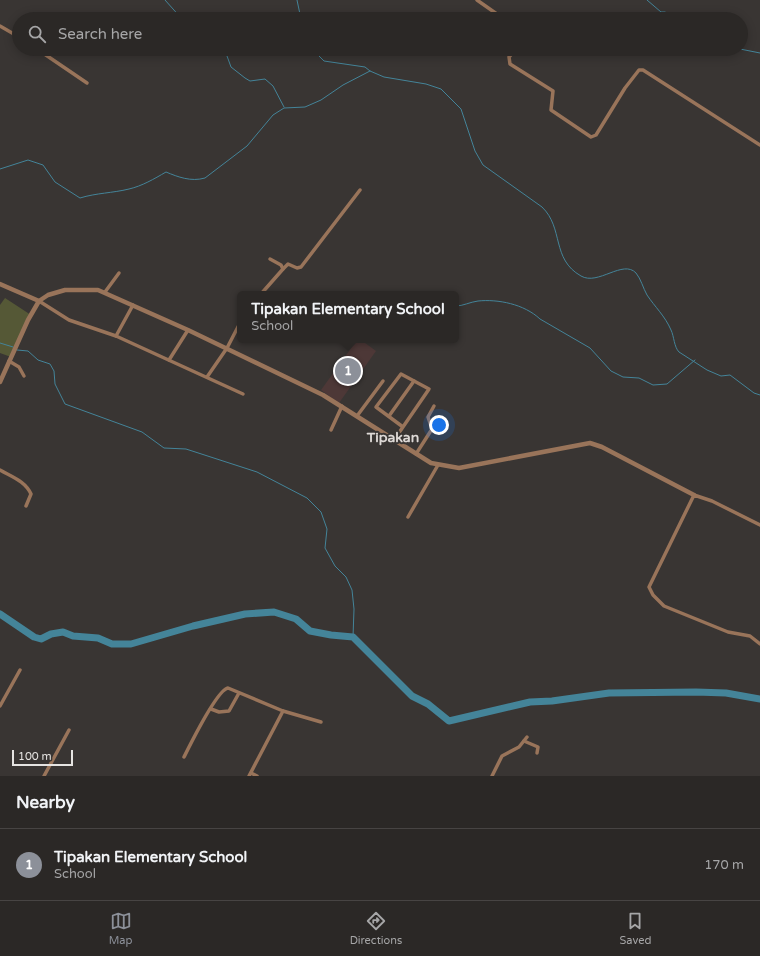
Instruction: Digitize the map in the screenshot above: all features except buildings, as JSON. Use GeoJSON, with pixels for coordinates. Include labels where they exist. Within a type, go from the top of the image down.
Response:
{"type":"FeatureCollection","features":[{"type":"Feature","properties":{"kind":"street"},"geometry":{"type":"LineString","coordinates":[[478,0],[494,12]]}},
{"type":"Feature","properties":{"kind":"street"},"geometry":{"type":"LineString","coordinates":[[0,26],[12,33]]}},
{"type":"Feature","properties":{"kind":"street"},"geometry":{"type":"LineString","coordinates":[[47,56],[87,83]]}},
{"type":"Feature","properties":{"kind":"street"},"geometry":{"type":"LineString","coordinates":[[512,56],[509,60],[510,64],[551,89],[554,93],[550,110],[591,137],[596,134],[625,88],[639,70],[643,70],[760,145]]}},
{"type":"Feature","properties":{"kind":"street"},"geometry":{"type":"LineString","coordinates":[[264,291],[288,264],[297,268],[301,267],[360,190]]}},
{"type":"Feature","properties":{"kind":"street"},"geometry":{"type":"LineString","coordinates":[[270,259],[281,265],[282,269]]}},
{"type":"Feature","properties":{"kind":"street"},"geometry":{"type":"LineString","coordinates":[[105,292],[119,273]]}},
{"type":"Feature","properties":{"kind":"street"},"geometry":{"type":"LineString","coordinates":[[0,284],[39,301],[69,320],[116,336],[244,394]]}},
{"type":"Feature","properties":{"kind":"street"},"geometry":{"type":"LineString","coordinates":[[0,382],[12,354],[39,301],[48,296],[66,290],[89,289],[105,292],[227,348],[323,395],[416,454],[438,465],[459,468],[590,443],[602,447],[694,495],[712,501],[760,525]]}},
{"type":"Feature","properties":{"kind":"street"},"geometry":{"type":"LineString","coordinates":[[116,336],[133,305]]}},
{"type":"Feature","properties":{"kind":"street"},"geometry":{"type":"LineString","coordinates":[[207,377],[227,348],[237,329]]}},
{"type":"Feature","properties":{"kind":"street"},"geometry":{"type":"LineString","coordinates":[[169,360],[188,330]]}},
{"type":"Feature","properties":{"kind":"street"},"geometry":{"type":"LineString","coordinates":[[9,362],[19,367],[24,376]]}},
{"type":"Feature","properties":{"kind":"street"},"geometry":{"type":"LineString","coordinates":[[394,440],[403,427],[428,389],[403,374],[398,375],[376,407],[403,427]]}},
{"type":"Feature","properties":{"kind":"street"},"geometry":{"type":"LineString","coordinates":[[388,416],[414,380]]}},
{"type":"Feature","properties":{"kind":"street"},"geometry":{"type":"LineString","coordinates":[[357,416],[383,381]]}},
{"type":"Feature","properties":{"kind":"street"},"geometry":{"type":"LineString","coordinates":[[331,430],[342,406]]}},
{"type":"Feature","properties":{"kind":"street"},"geometry":{"type":"LineString","coordinates":[[416,454],[432,429],[428,417],[434,406]]}},
{"type":"Feature","properties":{"kind":"street"},"geometry":{"type":"LineString","coordinates":[[408,517],[438,465]]}},
{"type":"Feature","properties":{"kind":"street"},"geometry":{"type":"LineString","coordinates":[[0,470],[21,481],[28,488],[31,494],[26,506]]}},
{"type":"Feature","properties":{"kind":"street"},"geometry":{"type":"LineString","coordinates":[[694,495],[649,587],[651,592],[664,606],[728,632],[750,636],[760,644]]}},
{"type":"Feature","properties":{"kind":"street"},"geometry":{"type":"LineString","coordinates":[[0,706],[20,670]]}},
{"type":"Feature","properties":{"kind":"street"},"geometry":{"type":"LineString","coordinates":[[184,757],[202,720],[224,689],[228,688],[283,711],[321,722]]}},
{"type":"Feature","properties":{"kind":"street"},"geometry":{"type":"LineString","coordinates":[[211,709],[218,712],[230,711],[240,693]]}},
{"type":"Feature","properties":{"kind":"street"},"geometry":{"type":"LineString","coordinates":[[257,776],[250,775],[283,711]]}},
{"type":"Feature","properties":{"kind":"street"},"geometry":{"type":"LineString","coordinates":[[44,776],[69,730]]}},
{"type":"Feature","properties":{"kind":"street"},"geometry":{"type":"LineString","coordinates":[[492,776],[502,756],[519,747],[526,739],[538,747],[537,753]]}},
{"type":"Feature","properties":{"kind":"shaded area"},"geometry":{"type":"Polygon","coordinates":[[[355,343],[365,343],[376,351],[339,403],[321,390],[355,343]]]}},
{"type":"Feature","properties":{"kind":"green space"},"geometry":{"type":"Polygon","coordinates":[[[5,298],[31,315],[11,357],[0,353],[0,305],[5,298]]]}},
{"type":"Feature","properties":{"kind":"waterway"},"geometry":{"type":"LineString","coordinates":[[165,0],[176,12]]}},
{"type":"Feature","properties":{"kind":"waterway"},"geometry":{"type":"LineString","coordinates":[[297,0],[300,12]]}},
{"type":"Feature","properties":{"kind":"waterway"},"geometry":{"type":"LineString","coordinates":[[647,0],[661,12]]}},
{"type":"Feature","properties":{"kind":"waterway"},"geometry":{"type":"LineString","coordinates":[[748,51],[760,53]]}},
{"type":"Feature","properties":{"kind":"waterway"},"geometry":{"type":"LineString","coordinates":[[227,56],[231,67],[245,78],[250,81],[265,79],[273,86],[284,107]]}},
{"type":"Feature","properties":{"kind":"waterway"},"geometry":{"type":"LineString","coordinates":[[319,56],[324,61],[365,67],[370,71],[384,77],[426,84],[441,89],[461,109],[475,151],[483,165],[542,207],[549,215],[561,252],[565,261],[572,269],[581,276],[588,278],[595,278],[624,269],[631,270],[636,273],[647,295],[669,325],[679,352],[707,370],[721,376],[730,375],[754,393],[760,395]]}},
{"type":"Feature","properties":{"kind":"waterway"},"geometry":{"type":"LineString","coordinates":[[0,169],[28,160],[43,165],[55,182],[80,198],[134,188],[166,172],[190,179],[205,178],[247,146],[273,115],[284,108],[305,107],[321,100],[343,85],[370,71]]}},
{"type":"Feature","properties":{"kind":"waterway"},"geometry":{"type":"LineString","coordinates":[[459,305],[475,302],[494,301],[519,306],[590,348],[611,371],[623,377],[639,378],[653,385],[667,384],[695,360]]}},
{"type":"Feature","properties":{"kind":"waterway"},"geometry":{"type":"LineString","coordinates":[[0,343],[13,347]]}},
{"type":"Feature","properties":{"kind":"waterway"},"geometry":{"type":"LineString","coordinates":[[17,350],[28,351],[38,360],[50,364],[54,371],[55,384],[65,404],[142,432],[164,448],[186,449],[257,472],[307,498],[321,512],[327,529],[325,548],[335,566],[346,577],[352,590],[354,609],[353,637]]}},
{"type":"Feature","properties":{"kind":"waterway"},"geometry":{"type":"LineString","coordinates":[[0,614],[34,637],[41,639],[51,634],[63,632],[73,636],[98,638],[112,644],[131,644],[193,626],[245,614],[274,612],[296,619],[310,631],[353,637],[412,696],[428,704],[449,721],[530,702],[552,701],[609,693],[726,693],[760,699]]}},
{"type":"Feature","properties":{"kind":"place","name":"Tipakan Elementary School"},"geometry":{"type":"Point","coordinates":[348,371]}},
{"type":"Feature","properties":{"kind":"district","name":"Tipakan"},"geometry":{"type":"Point","coordinates":[393,437]}}]}
